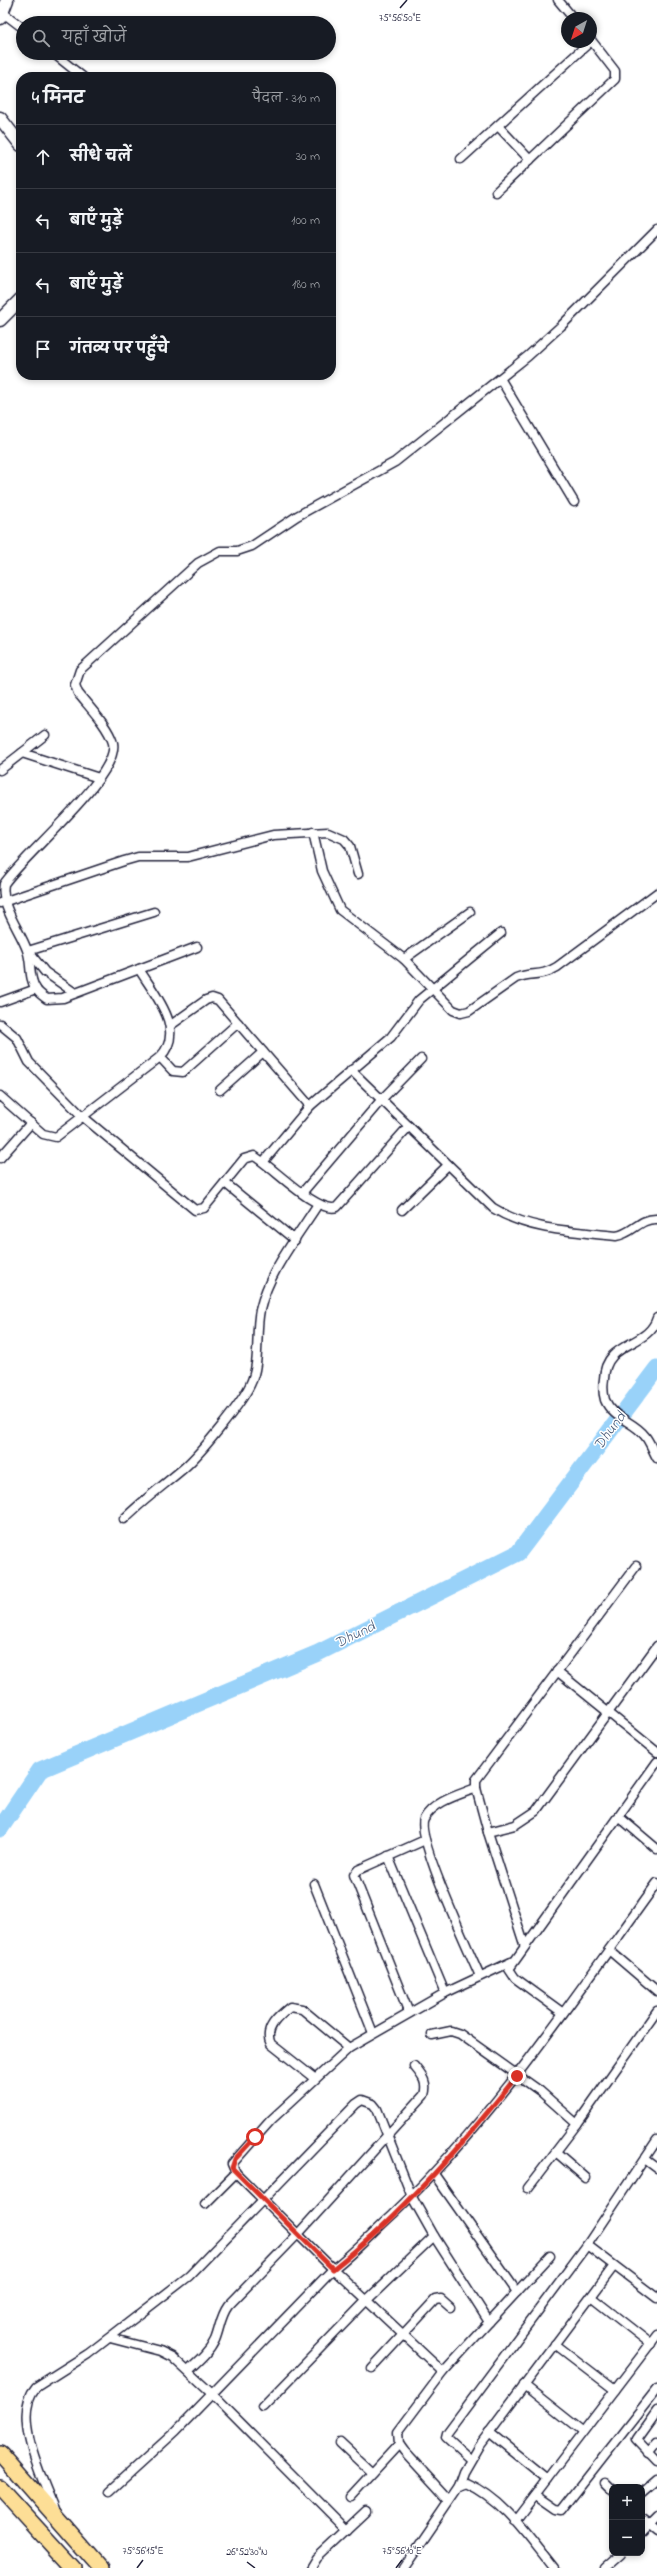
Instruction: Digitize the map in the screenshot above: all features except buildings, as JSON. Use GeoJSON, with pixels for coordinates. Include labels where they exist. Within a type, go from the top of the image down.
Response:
{"type":"FeatureCollection","features":[{"type":"Feature","properties":{"kind":"highway"},"geometry":{"type":"LineString","coordinates":[[0,2453],[57,2516],[101,2568]]}},
{"type":"Feature","properties":{"kind":"highway"},"geometry":{"type":"LineString","coordinates":[[0,2488],[73,2568]]}},
{"type":"Feature","properties":{"kind":"street"},"geometry":{"type":"LineString","coordinates":[[7,0],[1,15],[16,24]]}},
{"type":"Feature","properties":{"kind":"street"},"geometry":{"type":"LineString","coordinates":[[558,0],[568,12]]}},
{"type":"Feature","properties":{"kind":"street"},"geometry":{"type":"LineString","coordinates":[[461,159],[583,48]]}},
{"type":"Feature","properties":{"kind":"street"},"geometry":{"type":"LineString","coordinates":[[496,192],[615,79],[615,71],[597,48]]}},
{"type":"Feature","properties":{"kind":"street"},"geometry":{"type":"LineString","coordinates":[[62,60],[77,72]]}},
{"type":"Feature","properties":{"kind":"street"},"geometry":{"type":"LineString","coordinates":[[0,118],[16,139]]}},
{"type":"Feature","properties":{"kind":"street"},"geometry":{"type":"LineString","coordinates":[[498,126],[530,160]]}},
{"type":"Feature","properties":{"kind":"street"},"geometry":{"type":"LineString","coordinates":[[75,994],[53,979],[28,951],[4,906],[2,892],[9,877],[76,806],[98,778],[114,752],[108,733],[75,685],[80,670],[198,563],[220,551],[237,551],[252,546],[297,516],[382,471],[414,449],[460,409],[501,380],[562,326],[657,230]]}},
{"type":"Feature","properties":{"kind":"street"},"geometry":{"type":"LineString","coordinates":[[0,320],[16,304]]}},
{"type":"Feature","properties":{"kind":"street"},"geometry":{"type":"LineString","coordinates":[[501,380],[574,502]]}},
{"type":"Feature","properties":{"kind":"street"},"geometry":{"type":"LineString","coordinates":[[0,770],[45,735]]}},
{"type":"Feature","properties":{"kind":"street"},"geometry":{"type":"LineString","coordinates":[[22,752],[98,778]]}},
{"type":"Feature","properties":{"kind":"street"},"geometry":{"type":"LineString","coordinates":[[4,906],[138,857],[188,857],[274,834],[313,832],[336,834],[344,838],[350,846],[358,874]]}},
{"type":"Feature","properties":{"kind":"street"},"geometry":{"type":"LineString","coordinates":[[313,832],[322,871],[340,910],[404,959],[453,1010],[461,1013],[469,1011],[516,978],[524,975],[539,975],[557,967],[657,893]]}},
{"type":"Feature","properties":{"kind":"street"},"geometry":{"type":"LineString","coordinates":[[28,951],[154,912]]}},
{"type":"Feature","properties":{"kind":"street"},"geometry":{"type":"LineString","coordinates":[[404,959],[470,912]]}},
{"type":"Feature","properties":{"kind":"street"},"geometry":{"type":"LineString","coordinates":[[264,1161],[310,1106],[350,1070],[391,1037],[419,1000],[501,933]]}},
{"type":"Feature","properties":{"kind":"street"},"geometry":{"type":"LineString","coordinates":[[28,951],[29,971],[36,989],[47,999],[64,998],[197,947]]}},
{"type":"Feature","properties":{"kind":"street"},"geometry":{"type":"LineString","coordinates":[[0,1096],[43,1134],[56,1137],[160,1057],[170,1042],[171,1025],[139,969]]}},
{"type":"Feature","properties":{"kind":"street"},"geometry":{"type":"LineString","coordinates":[[0,1002],[36,989]]}},
{"type":"Feature","properties":{"kind":"street"},"geometry":{"type":"LineString","coordinates":[[171,1025],[206,1000],[212,998],[218,1000],[310,1106]]}},
{"type":"Feature","properties":{"kind":"street"},"geometry":{"type":"LineString","coordinates":[[160,1057],[173,1071],[183,1072],[238,1023]]}},
{"type":"Feature","properties":{"kind":"street"},"geometry":{"type":"LineString","coordinates":[[0,1024],[11,1031],[17,1038],[29,1062],[82,1116],[195,1210],[204,1208],[248,1156],[254,1156],[264,1161],[302,1193],[318,1204],[331,1210],[337,1207],[409,1126]]}},
{"type":"Feature","properties":{"kind":"street"},"geometry":{"type":"LineString","coordinates":[[220,1090],[263,1052]]}},
{"type":"Feature","properties":{"kind":"street"},"geometry":{"type":"LineString","coordinates":[[302,1193],[382,1099],[421,1058]]}},
{"type":"Feature","properties":{"kind":"street"},"geometry":{"type":"LineString","coordinates":[[350,1070],[382,1099],[493,1208],[518,1222],[548,1229],[616,1236],[625,1235],[641,1221],[657,1219]]}},
{"type":"Feature","properties":{"kind":"street"},"geometry":{"type":"LineString","coordinates":[[0,1158],[31,1123]]}},
{"type":"Feature","properties":{"kind":"street"},"geometry":{"type":"LineString","coordinates":[[402,1210],[448,1165]]}},
{"type":"Feature","properties":{"kind":"street"},"geometry":{"type":"LineString","coordinates":[[225,1183],[295,1240]]}},
{"type":"Feature","properties":{"kind":"street"},"geometry":{"type":"LineString","coordinates":[[124,1519],[144,1499],[196,1457],[244,1396],[251,1384],[254,1372],[258,1321],[266,1290],[318,1204]]}},
{"type":"Feature","properties":{"kind":"street"},"geometry":{"type":"LineString","coordinates":[[657,1318],[651,1329],[608,1359],[604,1367],[603,1390],[605,1400],[612,1410],[646,1437],[657,1458]]}},
{"type":"Feature","properties":{"kind":"street"},"geometry":{"type":"LineString","coordinates":[[524,1944],[488,1832],[476,1788],[480,1773],[636,1566]]}},
{"type":"Feature","properties":{"kind":"street"},"geometry":{"type":"LineString","coordinates":[[488,1832],[514,1825],[536,1811],[610,1713],[657,1646]]}},
{"type":"Feature","properties":{"kind":"street"},"geometry":{"type":"LineString","coordinates":[[557,1671],[657,1752]]}},
{"type":"Feature","properties":{"kind":"street"},"geometry":{"type":"LineString","coordinates":[[563,2013],[511,1974],[509,1969],[511,1962],[657,1762]]}},
{"type":"Feature","properties":{"kind":"street"},"geometry":{"type":"LineString","coordinates":[[476,1788],[450,1799],[430,1812],[424,1820],[422,1829],[424,1840],[480,1976]]}},
{"type":"Feature","properties":{"kind":"street"},"geometry":{"type":"LineString","coordinates":[[618,1816],[657,1849]]}},
{"type":"Feature","properties":{"kind":"street"},"geometry":{"type":"LineString","coordinates":[[409,2013],[355,1882],[354,1875],[358,1870],[424,1840]]}},
{"type":"Feature","properties":{"kind":"street"},"geometry":{"type":"LineString","coordinates":[[388,1856],[445,1993]]}},
{"type":"Feature","properties":{"kind":"street"},"geometry":{"type":"LineString","coordinates":[[110,2491],[176,2431],[211,2393],[333,2269],[412,2197],[434,2174],[517,2076],[657,1883]]}},
{"type":"Feature","properties":{"kind":"street"},"geometry":{"type":"LineString","coordinates":[[314,1884],[373,2033]]}},
{"type":"Feature","properties":{"kind":"street"},"geometry":{"type":"LineString","coordinates":[[608,1950],[657,1991]]}},
{"type":"Feature","properties":{"kind":"street"},"geometry":{"type":"LineString","coordinates":[[443,2372],[333,2269],[232,2168],[235,2159],[314,2078],[349,2048],[445,1993],[511,1962]]}},
{"type":"Feature","properties":{"kind":"street"},"geometry":{"type":"LineString","coordinates":[[314,2078],[271,2044],[268,2037],[268,2030],[290,2007],[302,2009],[349,2048]]}},
{"type":"Feature","properties":{"kind":"street"},"geometry":{"type":"LineString","coordinates":[[528,2188],[577,2124],[657,2011]]}},
{"type":"Feature","properties":{"kind":"street"},"geometry":{"type":"LineString","coordinates":[[432,2036],[452,2031],[460,2034],[555,2103],[577,2124]]}},
{"type":"Feature","properties":{"kind":"street"},"geometry":{"type":"LineString","coordinates":[[188,2371],[210,2349],[215,2339],[221,2316],[228,2306],[298,2234],[424,2095],[426,2087],[424,2080],[414,2066]]}},
{"type":"Feature","properties":{"kind":"street"},"geometry":{"type":"LineString","coordinates":[[57,2516],[33,2454],[26,2404],[30,2394],[36,2387],[76,2363],[110,2338],[189,2276],[356,2104],[362,2100],[373,2104],[412,2197],[434,2236],[490,2322]]}},
{"type":"Feature","properties":{"kind":"street"},"geometry":{"type":"LineString","coordinates":[[470,2459],[449,2442],[446,2437],[447,2433],[587,2245],[657,2140]]}},
{"type":"Feature","properties":{"kind":"street"},"geometry":{"type":"LineString","coordinates":[[556,2152],[586,2178]]}},
{"type":"Feature","properties":{"kind":"street"},"geometry":{"type":"LineString","coordinates":[[645,2158],[657,2168]]}},
{"type":"Feature","properties":{"kind":"street"},"geometry":{"type":"LineString","coordinates":[[205,2204],[236,2173]]}},
{"type":"Feature","properties":{"kind":"street"},"geometry":{"type":"LineString","coordinates":[[434,2174],[517,2292]]}},
{"type":"Feature","properties":{"kind":"street"},"geometry":{"type":"LineString","coordinates":[[263,2407],[367,2300],[434,2236]]}},
{"type":"Feature","properties":{"kind":"street"},"geometry":{"type":"LineString","coordinates":[[587,2245],[657,2298]]}},
{"type":"Feature","properties":{"kind":"street"},"geometry":{"type":"LineString","coordinates":[[449,2500],[398,2444],[397,2438],[400,2426],[443,2372],[550,2256]]}},
{"type":"Feature","properties":{"kind":"street"},"geometry":{"type":"LineString","coordinates":[[403,2568],[429,2533],[459,2486],[470,2459],[614,2266]]}},
{"type":"Feature","properties":{"kind":"street"},"geometry":{"type":"LineString","coordinates":[[591,2297],[651,2344]]}},
{"type":"Feature","properties":{"kind":"street"},"geometry":{"type":"LineString","coordinates":[[372,2368],[435,2300],[441,2299],[450,2307]]}},
{"type":"Feature","properties":{"kind":"street"},"geometry":{"type":"LineString","coordinates":[[516,2521],[582,2431],[657,2336]]}},
{"type":"Feature","properties":{"kind":"street"},"geometry":{"type":"LineString","coordinates":[[110,2338],[160,2351],[172,2357],[211,2393],[347,2530]]}},
{"type":"Feature","properties":{"kind":"street"},"geometry":{"type":"LineString","coordinates":[[555,2344],[615,2390]]}},
{"type":"Feature","properties":{"kind":"street"},"geometry":{"type":"LineString","coordinates":[[524,2385],[582,2431]]}},
{"type":"Feature","properties":{"kind":"street"},"geometry":{"type":"LineString","coordinates":[[536,2495],[556,2509],[562,2510],[657,2389]]}},
{"type":"Feature","properties":{"kind":"street"},"geometry":{"type":"LineString","coordinates":[[657,2411],[637,2439],[657,2460]]}},
{"type":"Feature","properties":{"kind":"street"},"geometry":{"type":"LineString","coordinates":[[489,2432],[547,2479]]}},
{"type":"Feature","properties":{"kind":"street"},"geometry":{"type":"LineString","coordinates":[[648,2452],[657,2441]]}},
{"type":"Feature","properties":{"kind":"street"},"geometry":{"type":"LineString","coordinates":[[340,2443],[372,2473]]}},
{"type":"Feature","properties":{"kind":"street"},"geometry":{"type":"LineString","coordinates":[[350,2497],[398,2444]]}},
{"type":"Feature","properties":{"kind":"street"},"geometry":{"type":"LineString","coordinates":[[645,2491],[657,2480]]}},
{"type":"Feature","properties":{"kind":"street"},"geometry":{"type":"LineString","coordinates":[[459,2486],[467,2483],[478,2488],[496,2501],[516,2521],[554,2568]]}},
{"type":"Feature","properties":{"kind":"street"},"geometry":{"type":"LineString","coordinates":[[605,2483],[609,2487]]}},
{"type":"Feature","properties":{"kind":"street"},"geometry":{"type":"LineString","coordinates":[[311,2568],[317,2558],[366,2512]]}},
{"type":"Feature","properties":{"kind":"street"},"geometry":{"type":"LineString","coordinates":[[645,2530],[657,2518]]}},
{"type":"Feature","properties":{"kind":"street"},"geometry":{"type":"LineString","coordinates":[[645,2523],[657,2532]]}},
{"type":"Feature","properties":{"kind":"street"},"geometry":{"type":"LineString","coordinates":[[92,2556],[110,2568]]}},
{"type":"Feature","properties":{"kind":"street"},"geometry":{"type":"LineString","coordinates":[[604,2568],[617,2556]]}},
{"type":"Feature","properties":{"kind":"waterway","name":"Dhund"},"geometry":{"type":"LineString","coordinates":[[0,1829],[40,1770],[318,1653],[518,1553],[657,1368]]}},
{"type":"Feature","properties":{"kind":"route"},"geometry":{"type":"LineString","coordinates":[[255,2137],[235,2159],[232,2164],[232,2168],[333,2269],[346,2259],[412,2197],[434,2174],[517,2076]]}}]}
